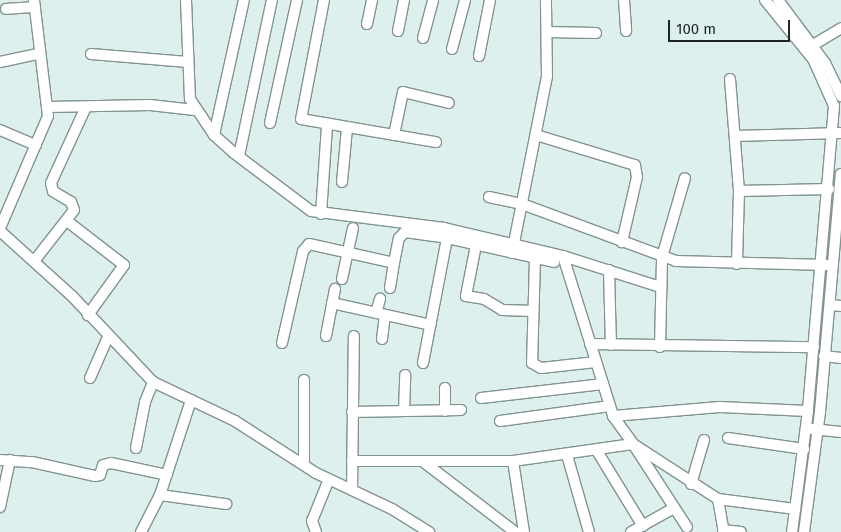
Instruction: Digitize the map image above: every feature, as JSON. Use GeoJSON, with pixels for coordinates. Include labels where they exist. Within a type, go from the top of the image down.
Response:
{"type":"FeatureCollection","features":[{"type":"Feature","properties":{"kind":"street"},"geometry":{"type":"LineString","coordinates":[[186,0],[190,99],[195,110],[214,135],[299,205],[321,214],[444,228],[513,248],[535,258],[554,262]]}},
{"type":"Feature","properties":{"kind":"street"},"geometry":{"type":"LineString","coordinates":[[214,135],[244,0]]}},
{"type":"Feature","properties":{"kind":"street"},"geometry":{"type":"LineString","coordinates":[[239,156],[272,0]]}},
{"type":"Feature","properties":{"kind":"street"},"geometry":{"type":"LineString","coordinates":[[270,123],[297,0]]}},
{"type":"Feature","properties":{"kind":"street"},"geometry":{"type":"LineString","coordinates":[[324,0],[300,114],[306,122],[436,142]]}},
{"type":"Feature","properties":{"kind":"street"},"geometry":{"type":"LineString","coordinates":[[367,24],[372,0]]}},
{"type":"Feature","properties":{"kind":"street"},"geometry":{"type":"LineString","coordinates":[[398,31],[404,0]]}},
{"type":"Feature","properties":{"kind":"street"},"geometry":{"type":"LineString","coordinates":[[423,38],[433,0]]}},
{"type":"Feature","properties":{"kind":"street"},"geometry":{"type":"LineString","coordinates":[[452,49],[465,0]]}},
{"type":"Feature","properties":{"kind":"street"},"geometry":{"type":"LineString","coordinates":[[479,56],[490,0]]}},
{"type":"Feature","properties":{"kind":"street"},"geometry":{"type":"LineString","coordinates":[[513,248],[547,76],[546,0]]}},
{"type":"Feature","properties":{"kind":"street"},"geometry":{"type":"LineString","coordinates":[[624,0],[626,31]]}},
{"type":"Feature","properties":{"kind":"street"},"geometry":{"type":"LineString","coordinates":[[765,0],[809,47],[827,85],[834,106],[838,133],[829,189],[827,265],[830,305],[818,430],[804,532]]}},
{"type":"Feature","properties":{"kind":"street"},"geometry":{"type":"LineString","coordinates":[[778,0],[841,96]]}},
{"type":"Feature","properties":{"kind":"street"},"geometry":{"type":"LineString","coordinates":[[6,9],[34,3],[38,54],[48,107],[36,145],[1,232],[35,260],[153,382],[235,421],[304,465],[430,532]]}},
{"type":"Feature","properties":{"kind":"street"},"geometry":{"type":"LineString","coordinates":[[809,47],[841,28]]}},
{"type":"Feature","properties":{"kind":"street"},"geometry":{"type":"LineString","coordinates":[[547,32],[596,33]]}},
{"type":"Feature","properties":{"kind":"street"},"geometry":{"type":"LineString","coordinates":[[0,62],[38,54]]}},
{"type":"Feature","properties":{"kind":"street"},"geometry":{"type":"LineString","coordinates":[[91,54],[188,62]]}},
{"type":"Feature","properties":{"kind":"street"},"geometry":{"type":"LineString","coordinates":[[730,79],[739,190],[737,264]]}},
{"type":"Feature","properties":{"kind":"street"},"geometry":{"type":"LineString","coordinates":[[394,135],[403,92],[449,103]]}},
{"type":"Feature","properties":{"kind":"street"},"geometry":{"type":"LineString","coordinates":[[48,107],[150,105],[195,110]]}},
{"type":"Feature","properties":{"kind":"street"},"geometry":{"type":"LineString","coordinates":[[35,260],[67,221],[74,206],[53,191],[51,183],[86,107]]}},
{"type":"Feature","properties":{"kind":"street"},"geometry":{"type":"LineString","coordinates":[[321,214],[327,125]]}},
{"type":"Feature","properties":{"kind":"street"},"geometry":{"type":"LineString","coordinates":[[342,182],[347,128]]}},
{"type":"Feature","properties":{"kind":"street"},"geometry":{"type":"LineString","coordinates":[[0,130],[36,145]]}},
{"type":"Feature","properties":{"kind":"street"},"geometry":{"type":"LineString","coordinates":[[735,136],[838,133]]}},
{"type":"Feature","properties":{"kind":"street"},"geometry":{"type":"LineString","coordinates":[[536,136],[635,165],[637,177],[622,242]]}},
{"type":"Feature","properties":{"kind":"street"},"geometry":{"type":"LineString","coordinates":[[792,532],[804,449],[814,347],[827,265],[838,247],[841,174]]}},
{"type":"Feature","properties":{"kind":"street"},"geometry":{"type":"LineString","coordinates":[[660,347],[662,257],[685,178]]}},
{"type":"Feature","properties":{"kind":"street"},"geometry":{"type":"LineString","coordinates":[[739,190],[829,189]]}},
{"type":"Feature","properties":{"kind":"street"},"geometry":{"type":"LineString","coordinates":[[489,198],[522,204],[662,257],[737,264],[827,265]]}},
{"type":"Feature","properties":{"kind":"street"},"geometry":{"type":"LineString","coordinates":[[67,221],[124,265],[88,315]]}},
{"type":"Feature","properties":{"kind":"street"},"geometry":{"type":"LineString","coordinates":[[342,279],[353,228]]}},
{"type":"Feature","properties":{"kind":"street"},"geometry":{"type":"LineString","coordinates":[[390,288],[399,238],[405,232],[447,238],[476,245],[513,248],[563,256],[661,287]]}},
{"type":"Feature","properties":{"kind":"street"},"geometry":{"type":"LineString","coordinates":[[423,364],[447,238]]}},
{"type":"Feature","properties":{"kind":"street"},"geometry":{"type":"LineString","coordinates":[[282,343],[305,247],[315,244],[394,263]]}},
{"type":"Feature","properties":{"kind":"street"},"geometry":{"type":"LineString","coordinates":[[476,245],[466,296],[484,299],[502,310],[533,311]]}},
{"type":"Feature","properties":{"kind":"street"},"geometry":{"type":"LineString","coordinates":[[563,256],[611,411],[687,527]]}},
{"type":"Feature","properties":{"kind":"street"},"geometry":{"type":"LineString","coordinates":[[535,258],[531,359],[535,367],[596,362]]}},
{"type":"Feature","properties":{"kind":"street"},"geometry":{"type":"LineString","coordinates":[[609,270],[611,345]]}},
{"type":"Feature","properties":{"kind":"street"},"geometry":{"type":"LineString","coordinates":[[326,336],[335,289]]}},
{"type":"Feature","properties":{"kind":"street"},"geometry":{"type":"LineString","coordinates":[[380,299],[382,339]]}},
{"type":"Feature","properties":{"kind":"street"},"geometry":{"type":"LineString","coordinates":[[332,303],[431,325]]}},
{"type":"Feature","properties":{"kind":"street"},"geometry":{"type":"LineString","coordinates":[[830,305],[841,306]]}},
{"type":"Feature","properties":{"kind":"street"},"geometry":{"type":"LineString","coordinates":[[352,490],[354,336]]}},
{"type":"Feature","properties":{"kind":"street"},"geometry":{"type":"LineString","coordinates":[[90,378],[108,337]]}},
{"type":"Feature","properties":{"kind":"street"},"geometry":{"type":"LineString","coordinates":[[590,344],[660,347],[814,347]]}},
{"type":"Feature","properties":{"kind":"street"},"geometry":{"type":"LineString","coordinates":[[824,356],[841,358]]}},
{"type":"Feature","properties":{"kind":"street"},"geometry":{"type":"LineString","coordinates":[[404,411],[405,375]]}},
{"type":"Feature","properties":{"kind":"street"},"geometry":{"type":"LineString","coordinates":[[304,380],[304,465]]}},
{"type":"Feature","properties":{"kind":"street"},"geometry":{"type":"LineString","coordinates":[[136,448],[145,402],[153,382]]}},
{"type":"Feature","properties":{"kind":"street"},"geometry":{"type":"LineString","coordinates":[[481,398],[603,384]]}},
{"type":"Feature","properties":{"kind":"street"},"geometry":{"type":"LineString","coordinates":[[445,388],[445,411]]}},
{"type":"Feature","properties":{"kind":"street"},"geometry":{"type":"LineString","coordinates":[[141,532],[160,496],[191,400]]}},
{"type":"Feature","properties":{"kind":"street"},"geometry":{"type":"LineString","coordinates":[[500,421],[611,411],[720,407],[808,411]]}},
{"type":"Feature","properties":{"kind":"street"},"geometry":{"type":"LineString","coordinates":[[352,412],[461,410]]}},
{"type":"Feature","properties":{"kind":"street"},"geometry":{"type":"LineString","coordinates":[[806,429],[841,432]]}},
{"type":"Feature","properties":{"kind":"street"},"geometry":{"type":"LineString","coordinates":[[728,438],[804,449]]}},
{"type":"Feature","properties":{"kind":"street"},"geometry":{"type":"LineString","coordinates":[[691,484],[704,440]]}},
{"type":"Feature","properties":{"kind":"street"},"geometry":{"type":"LineString","coordinates":[[352,461],[425,463],[513,461],[597,451],[633,444],[691,484],[718,499],[795,508]]}},
{"type":"Feature","properties":{"kind":"street"},"geometry":{"type":"LineString","coordinates":[[597,451],[643,526]]}},
{"type":"Feature","properties":{"kind":"street"},"geometry":{"type":"LineString","coordinates":[[567,455],[589,532]]}},
{"type":"Feature","properties":{"kind":"street"},"geometry":{"type":"LineString","coordinates":[[0,507],[5,460],[95,476],[100,475],[103,464],[111,463],[167,475]]}},
{"type":"Feature","properties":{"kind":"street"},"geometry":{"type":"LineString","coordinates":[[513,461],[524,532]]}},
{"type":"Feature","properties":{"kind":"street"},"geometry":{"type":"LineString","coordinates":[[425,463],[515,532]]}},
{"type":"Feature","properties":{"kind":"street"},"geometry":{"type":"LineString","coordinates":[[316,532],[312,521],[329,479]]}},
{"type":"Feature","properties":{"kind":"street"},"geometry":{"type":"LineString","coordinates":[[160,496],[226,504]]}},
{"type":"Feature","properties":{"kind":"street"},"geometry":{"type":"LineString","coordinates":[[718,499],[723,531],[741,532]]}},
{"type":"Feature","properties":{"kind":"street"},"geometry":{"type":"LineString","coordinates":[[631,532],[674,508]]}}]}
